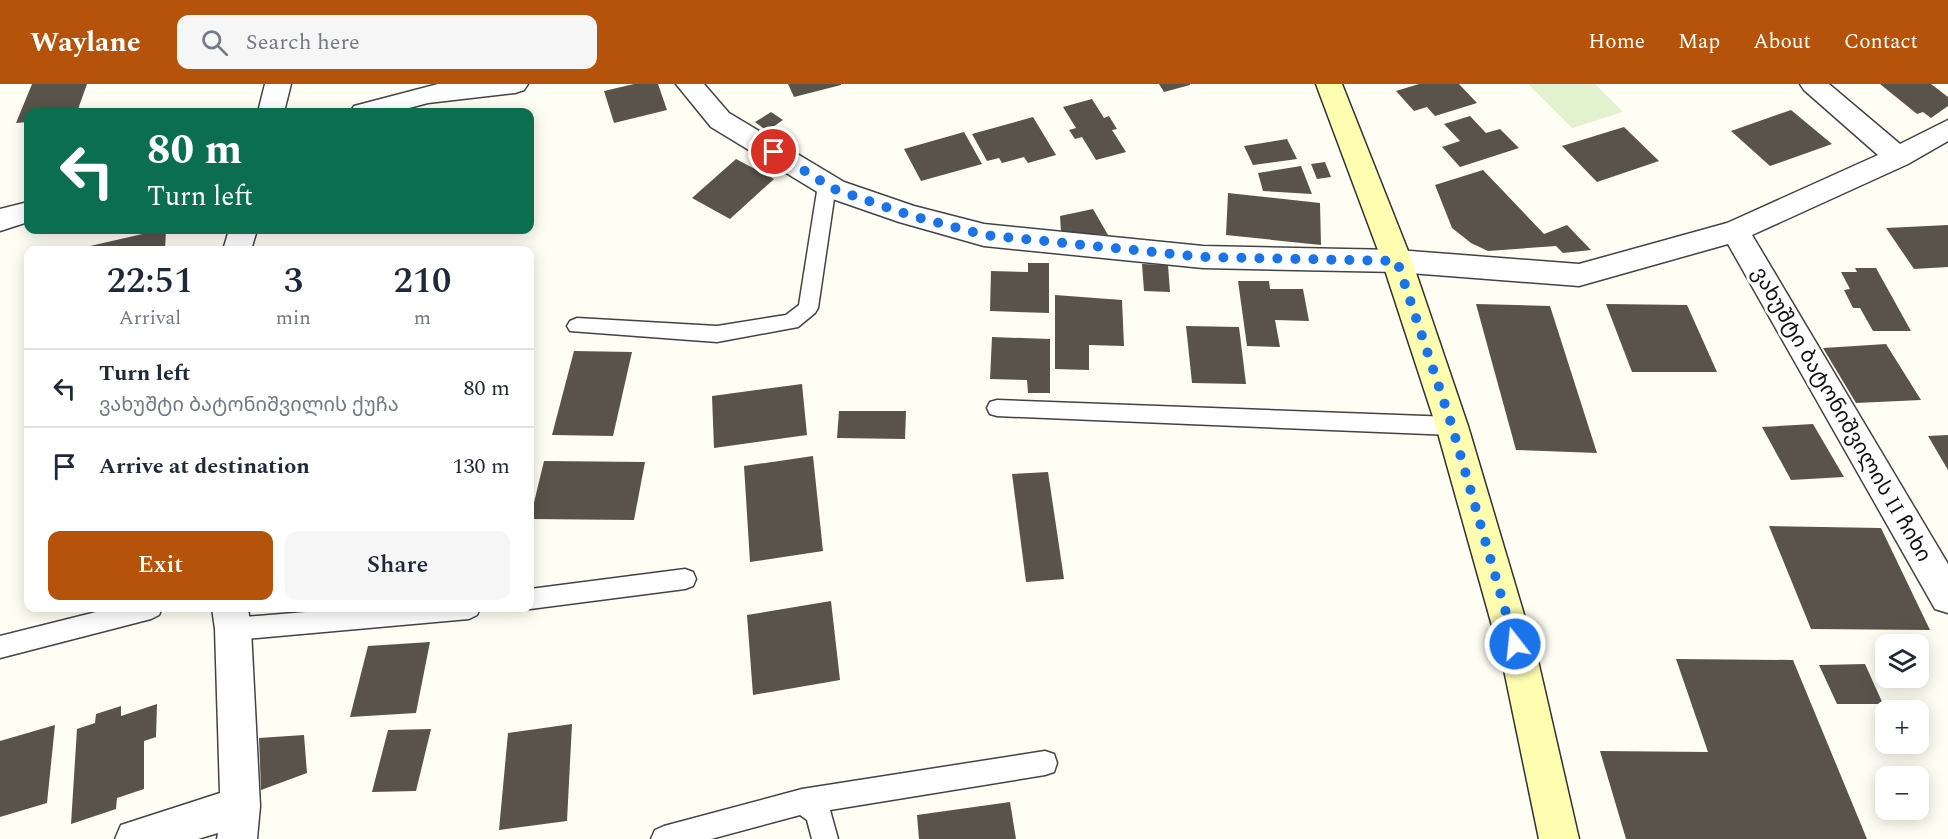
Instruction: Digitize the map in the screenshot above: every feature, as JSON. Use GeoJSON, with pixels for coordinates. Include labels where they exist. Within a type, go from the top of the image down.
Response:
{"type":"FeatureCollection","features":[{"type":"Feature","properties":{"kind":"street"},"geometry":{"type":"LineString","coordinates":[[272,108],[278,84]]}},
{"type":"Feature","properties":{"kind":"street"},"geometry":{"type":"LineString","coordinates":[[377,108],[428,94],[515,84]]}},
{"type":"Feature","properties":{"kind":"street"},"geometry":{"type":"LineString","coordinates":[[689,84],[720,120],[827,184],[909,215],[984,235],[1203,257],[1397,261],[1579,275],[1736,231],[1898,156],[1948,129]]}},
{"type":"Feature","properties":{"kind":"street"},"geometry":{"type":"LineString","coordinates":[[1329,84],[1397,261],[1452,426],[1521,665],[1559,839]]}},
{"type":"Feature","properties":{"kind":"street"},"geometry":{"type":"LineString","coordinates":[[1813,84],[1898,156]]}},
{"type":"Feature","properties":{"kind":"street"},"geometry":{"type":"LineString","coordinates":[[0,220],[24,213]]}},
{"type":"Feature","properties":{"kind":"street","name":"ვახუშტი ბატონიშვილის II ჩიხი"},"geometry":{"type":"LineString","coordinates":[[1736,231],[1948,597]]}},
{"type":"Feature","properties":{"kind":"street"},"geometry":{"type":"LineString","coordinates":[[135,839],[238,823],[231,618]]}},
{"type":"Feature","properties":{"kind":"lane"},"geometry":{"type":"LineString","coordinates":[[577,326],[717,334],[791,322],[808,308],[827,184]]}},
{"type":"Feature","properties":{"kind":"lane"},"geometry":{"type":"LineString","coordinates":[[997,408],[1452,426]]}},
{"type":"Feature","properties":{"kind":"lane"},"geometry":{"type":"LineString","coordinates":[[534,598],[685,579]]}},
{"type":"Feature","properties":{"kind":"lane"},"geometry":{"type":"LineString","coordinates":[[0,647],[136,612]]}},
{"type":"Feature","properties":{"kind":"lane"},"geometry":{"type":"LineString","coordinates":[[231,618],[373,612]]}},
{"type":"Feature","properties":{"kind":"lane"},"geometry":{"type":"LineString","coordinates":[[664,839],[802,802],[1045,764]]}},
{"type":"Feature","properties":{"kind":"lane"},"geometry":{"type":"LineString","coordinates":[[802,802],[818,812],[825,839]]}},
{"type":"Feature","properties":{"kind":"green space"},"geometry":{"type":"Polygon","coordinates":[[[1528,84],[1595,84],[1623,112],[1572,128],[1528,84]]]}},
{"type":"Feature","properties":{"kind":"building"},"geometry":{"type":"Polygon","coordinates":[[[32,84],[87,84],[78,108],[24,108],[24,122],[16,123],[32,84]]]}},
{"type":"Feature","properties":{"kind":"building"},"geometry":{"type":"Polygon","coordinates":[[[634,84],[658,84],[667,110],[614,123],[604,91],[634,84]]]}},
{"type":"Feature","properties":{"kind":"building"},"geometry":{"type":"Polygon","coordinates":[[[788,84],[841,84],[841,85],[794,97],[788,84]]]}},
{"type":"Feature","properties":{"kind":"building"},"geometry":{"type":"Polygon","coordinates":[[[1159,84],[1190,84],[1190,85],[1164,92],[1159,84]]]}},
{"type":"Feature","properties":{"kind":"building"},"geometry":{"type":"Polygon","coordinates":[[[1419,84],[1459,84],[1477,103],[1435,116],[1427,107],[1414,111],[1396,91],[1419,84]]]}},
{"type":"Feature","properties":{"kind":"building"},"geometry":{"type":"Polygon","coordinates":[[[1880,84],[1931,84],[1948,97],[1948,106],[1931,118],[1923,112],[1917,114],[1880,84]]]}},
{"type":"Feature","properties":{"kind":"building"},"geometry":{"type":"Polygon","coordinates":[[[1092,99],[1104,118],[1109,116],[1117,129],[1112,130],[1126,152],[1096,160],[1082,137],[1075,139],[1069,130],[1076,128],[1063,107],[1092,99]]]}},
{"type":"Feature","properties":{"kind":"building"},"geometry":{"type":"Polygon","coordinates":[[[1791,110],[1832,144],[1770,166],[1731,131],[1791,110]]]}},
{"type":"Feature","properties":{"kind":"building"},"geometry":{"type":"Polygon","coordinates":[[[771,112],[783,120],[767,131],[755,122],[771,112]]]}},
{"type":"Feature","properties":{"kind":"building"},"geometry":{"type":"Polygon","coordinates":[[[1470,116],[1486,133],[1500,129],[1519,148],[1460,167],[1442,147],[1460,141],[1444,124],[1470,116]]]}},
{"type":"Feature","properties":{"kind":"building"},"geometry":{"type":"Polygon","coordinates":[[[1033,117],[1056,155],[1028,163],[1024,157],[1002,163],[999,158],[987,161],[972,134],[1033,117]]]}},
{"type":"Feature","properties":{"kind":"building"},"geometry":{"type":"Polygon","coordinates":[[[1624,127],[1659,161],[1597,182],[1562,146],[1624,127]]]}},
{"type":"Feature","properties":{"kind":"building"},"geometry":{"type":"Polygon","coordinates":[[[964,132],[982,164],[921,181],[904,149],[964,132]]]}},
{"type":"Feature","properties":{"kind":"building"},"geometry":{"type":"Polygon","coordinates":[[[1287,139],[1297,159],[1253,165],[1244,146],[1287,139]]]}},
{"type":"Feature","properties":{"kind":"building"},"geometry":{"type":"Polygon","coordinates":[[[736,159],[774,179],[730,219],[692,198],[736,159]]]}},
{"type":"Feature","properties":{"kind":"building"},"geometry":{"type":"Polygon","coordinates":[[[1325,162],[1331,177],[1317,179],[1311,164],[1325,162]]]}},
{"type":"Feature","properties":{"kind":"building"},"geometry":{"type":"Polygon","coordinates":[[[1301,166],[1312,194],[1263,191],[1258,173],[1301,166]]]}},
{"type":"Feature","properties":{"kind":"building"},"geometry":{"type":"Polygon","coordinates":[[[1483,170],[1544,234],[1567,225],[1591,250],[1563,253],[1556,246],[1488,251],[1471,243],[1452,228],[1435,185],[1483,170]]]}},
{"type":"Feature","properties":{"kind":"building"},"geometry":{"type":"Polygon","coordinates":[[[1228,193],[1320,203],[1321,245],[1226,235],[1228,193]]]}},
{"type":"Feature","properties":{"kind":"building"},"geometry":{"type":"Polygon","coordinates":[[[1093,209],[1108,235],[1061,232],[1060,216],[1093,209]]]}},
{"type":"Feature","properties":{"kind":"building"},"geometry":{"type":"Polygon","coordinates":[[[1948,225],[1948,267],[1914,269],[1886,228],[1948,225]]]}},
{"type":"Feature","properties":{"kind":"building"},"geometry":{"type":"Polygon","coordinates":[[[142,234],[166,234],[165,246],[90,246],[142,234]]]}},
{"type":"Feature","properties":{"kind":"building"},"geometry":{"type":"Polygon","coordinates":[[[1028,263],[1049,263],[1049,313],[990,311],[991,271],[1028,272],[1028,263]]]}},
{"type":"Feature","properties":{"kind":"building"},"geometry":{"type":"Polygon","coordinates":[[[1142,264],[1168,265],[1170,292],[1144,291],[1142,264]]]}},
{"type":"Feature","properties":{"kind":"building"},"geometry":{"type":"Polygon","coordinates":[[[1855,268],[1876,268],[1911,331],[1873,331],[1860,308],[1853,308],[1844,290],[1850,289],[1841,272],[1857,272],[1855,268]]]}},
{"type":"Feature","properties":{"kind":"building"},"geometry":{"type":"Polygon","coordinates":[[[1238,281],[1269,281],[1270,289],[1303,289],[1309,321],[1275,320],[1280,347],[1247,346],[1238,281]]]}},
{"type":"Feature","properties":{"kind":"building"},"geometry":{"type":"Polygon","coordinates":[[[1055,295],[1122,300],[1124,346],[1089,345],[1089,370],[1055,369],[1055,295]]]}},
{"type":"Feature","properties":{"kind":"building"},"geometry":{"type":"Polygon","coordinates":[[[1476,304],[1550,306],[1597,453],[1516,450],[1476,304]]]}},
{"type":"Feature","properties":{"kind":"building"},"geometry":{"type":"Polygon","coordinates":[[[1606,304],[1687,305],[1717,372],[1632,372],[1606,304]]]}},
{"type":"Feature","properties":{"kind":"building"},"geometry":{"type":"Polygon","coordinates":[[[1186,326],[1239,327],[1246,384],[1192,383],[1186,326]]]}},
{"type":"Feature","properties":{"kind":"building"},"geometry":{"type":"Polygon","coordinates":[[[992,337],[1050,339],[1050,393],[1028,393],[1027,380],[990,379],[992,337]]]}},
{"type":"Feature","properties":{"kind":"building"},"geometry":{"type":"Polygon","coordinates":[[[1886,344],[1921,400],[1856,403],[1823,348],[1886,344]]]}},
{"type":"Feature","properties":{"kind":"building"},"geometry":{"type":"Polygon","coordinates":[[[574,351],[632,352],[613,436],[552,435],[574,351]]]}},
{"type":"Feature","properties":{"kind":"building"},"geometry":{"type":"Polygon","coordinates":[[[802,384],[807,435],[714,448],[712,396],[802,384]]]}},
{"type":"Feature","properties":{"kind":"building"},"geometry":{"type":"Polygon","coordinates":[[[839,411],[906,411],[905,439],[837,438],[839,411]]]}},
{"type":"Feature","properties":{"kind":"building"},"geometry":{"type":"Polygon","coordinates":[[[1813,424],[1844,477],[1791,480],[1762,427],[1813,424]]]}},
{"type":"Feature","properties":{"kind":"building"},"geometry":{"type":"Polygon","coordinates":[[[1948,435],[1948,470],[1928,436],[1948,435]]]}},
{"type":"Feature","properties":{"kind":"building"},"geometry":{"type":"Polygon","coordinates":[[[813,456],[823,551],[750,562],[744,466],[813,456]]]}},
{"type":"Feature","properties":{"kind":"building"},"geometry":{"type":"Polygon","coordinates":[[[544,461],[645,462],[634,520],[534,519],[534,502],[544,461]]]}},
{"type":"Feature","properties":{"kind":"building"},"geometry":{"type":"Polygon","coordinates":[[[1048,472],[1064,579],[1026,582],[1012,474],[1048,472]]]}},
{"type":"Feature","properties":{"kind":"building"},"geometry":{"type":"Polygon","coordinates":[[[1769,526],[1881,528],[1930,630],[1811,629],[1769,526]]]}},
{"type":"Feature","properties":{"kind":"building"},"geometry":{"type":"Polygon","coordinates":[[[831,601],[840,680],[753,695],[747,615],[831,601]]]}},
{"type":"Feature","properties":{"kind":"building"},"geometry":{"type":"Polygon","coordinates":[[[430,642],[416,713],[350,717],[368,646],[430,642]]]}},
{"type":"Feature","properties":{"kind":"building"},"geometry":{"type":"Polygon","coordinates":[[[1676,659],[1793,660],[1867,839],[1626,839],[1600,751],[1708,752],[1676,659]]]}},
{"type":"Feature","properties":{"kind":"building"},"geometry":{"type":"Polygon","coordinates":[[[1865,664],[1881,700],[1875,700],[1875,704],[1837,704],[1819,665],[1865,664]]]}},
{"type":"Feature","properties":{"kind":"building"},"geometry":{"type":"Polygon","coordinates":[[[157,704],[156,737],[144,741],[144,789],[117,798],[116,809],[71,824],[77,729],[95,723],[96,714],[121,706],[121,716],[157,704]]]}},
{"type":"Feature","properties":{"kind":"building"},"geometry":{"type":"Polygon","coordinates":[[[572,724],[567,821],[499,830],[508,733],[572,724]]]}},
{"type":"Feature","properties":{"kind":"building"},"geometry":{"type":"Polygon","coordinates":[[[55,725],[47,803],[0,817],[0,741],[55,725]]]}},
{"type":"Feature","properties":{"kind":"building"},"geometry":{"type":"Polygon","coordinates":[[[431,729],[416,791],[372,792],[388,730],[431,729]]]}},
{"type":"Feature","properties":{"kind":"building"},"geometry":{"type":"Polygon","coordinates":[[[304,735],[307,773],[261,790],[259,738],[304,735]]]}},
{"type":"Feature","properties":{"kind":"building"},"geometry":{"type":"Polygon","coordinates":[[[1010,802],[1016,839],[919,839],[917,815],[1010,802]]]}},
{"type":"Feature","properties":{"kind":"route"},"geometry":{"type":"LineString","coordinates":[[774,152],[834,189],[909,215],[984,235],[1203,257],[1397,261],[1452,426],[1515,644]]}}]}
